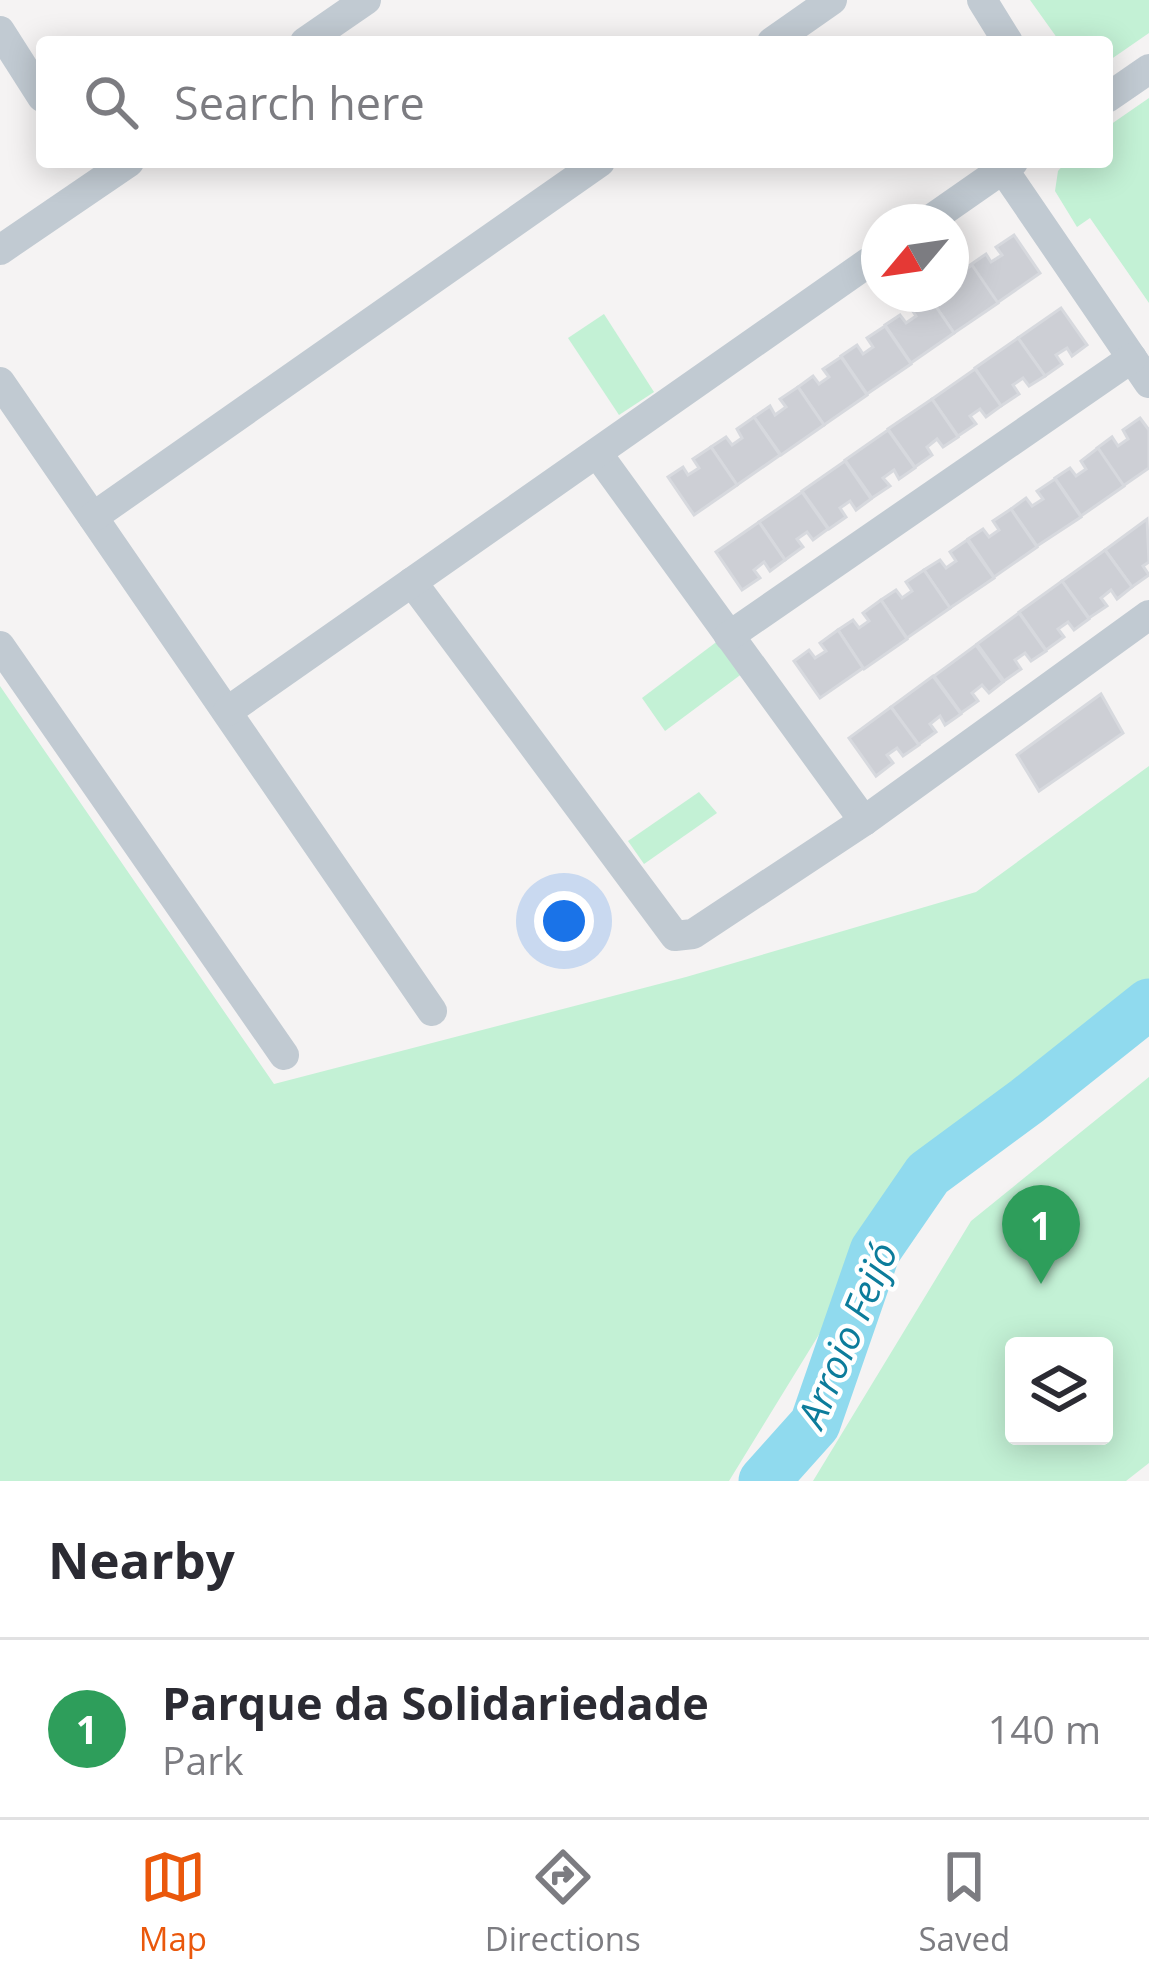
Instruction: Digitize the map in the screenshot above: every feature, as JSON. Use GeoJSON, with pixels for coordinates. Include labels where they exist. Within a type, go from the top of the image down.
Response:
{"type":"FeatureCollection","features":[{"type":"Feature","properties":{"kind":"street"},"geometry":{"type":"LineString","coordinates":[[313,36],[366,0]]}},
{"type":"Feature","properties":{"kind":"street"},"geometry":{"type":"LineString","coordinates":[[781,36],[832,0]]}},
{"type":"Feature","properties":{"kind":"street"},"geometry":{"type":"LineString","coordinates":[[982,0],[1004,36]]}},
{"type":"Feature","properties":{"kind":"street"},"geometry":{"type":"LineString","coordinates":[[0,31],[36,88]]}},
{"type":"Feature","properties":{"kind":"street"},"geometry":{"type":"LineString","coordinates":[[1113,94],[1149,68]]}},
{"type":"Feature","properties":{"kind":"street"},"geometry":{"type":"LineString","coordinates":[[93,517],[591,168]]}},
{"type":"Feature","properties":{"kind":"street"},"geometry":{"type":"LineString","coordinates":[[953,204],[1004,168]]}},
{"type":"Feature","properties":{"kind":"street"},"geometry":{"type":"LineString","coordinates":[[729,636],[1140,370],[1010,168]]}},
{"type":"Feature","properties":{"kind":"street"},"geometry":{"type":"LineString","coordinates":[[0,250],[91,173]]}},
{"type":"Feature","properties":{"kind":"street"},"geometry":{"type":"LineString","coordinates":[[228,711],[861,268]]}},
{"type":"Feature","properties":{"kind":"street"},"geometry":{"type":"LineString","coordinates":[[0,382],[432,1011]]}},
{"type":"Feature","properties":{"kind":"street"},"geometry":{"type":"LineString","coordinates":[[597,453],[864,821]]}},
{"type":"Feature","properties":{"kind":"street"},"geometry":{"type":"LineString","coordinates":[[412,582],[675,936],[693,934],[864,821],[1149,615]]}},
{"type":"Feature","properties":{"kind":"street"},"geometry":{"type":"LineString","coordinates":[[0,646],[284,1055]]}},
{"type":"Feature","properties":{"kind":"green space"},"geometry":{"type":"Polygon","coordinates":[[[1030,0],[1149,0],[1149,33],[1113,58],[1113,36],[1056,36],[1030,0]]]}},
{"type":"Feature","properties":{"kind":"green space"},"geometry":{"type":"Polygon","coordinates":[[[1149,98],[1149,303],[1090,218],[1077,227],[1055,191],[1061,168],[1113,168],[1113,123],[1149,98]]]}},
{"type":"Feature","properties":{"kind":"green space"},"geometry":{"type":"Polygon","coordinates":[[[604,314],[654,392],[619,415],[568,338],[604,314]]]}},
{"type":"Feature","properties":{"kind":"green space"},"geometry":{"type":"Polygon","coordinates":[[[719,640],[743,673],[665,731],[642,698],[719,640]]]}},
{"type":"Feature","properties":{"kind":"green space"},"geometry":{"type":"Polygon","coordinates":[[[0,686],[274,1084],[686,977],[976,892],[1149,766],[1149,986],[925,1162],[729,1481],[0,1481],[0,686]]]}},
{"type":"Feature","properties":{"kind":"green space"},"geometry":{"type":"Polygon","coordinates":[[[699,792],[717,813],[644,864],[628,841],[699,792]]]}},
{"type":"Feature","properties":{"kind":"green space"},"geometry":{"type":"Polygon","coordinates":[[[1149,1077],[1149,1463],[1126,1481],[813,1481],[971,1221],[1149,1077]]]}},
{"type":"Feature","properties":{"kind":"building"},"geometry":{"type":"Polygon","coordinates":[[[1014,235],[1040,273],[997,303],[970,265],[986,254],[991,262],[1002,255],[996,247],[1014,235]]]}},
{"type":"Feature","properties":{"kind":"building"},"geometry":{"type":"Polygon","coordinates":[[[969,267],[998,303],[954,333],[940,312],[969,312],[969,267]]]}},
{"type":"Feature","properties":{"kind":"building"},"geometry":{"type":"Polygon","coordinates":[[[1061,308],[1087,345],[1072,356],[1067,348],[1056,355],[1062,364],[1045,376],[1018,338],[1061,308]]]}},
{"type":"Feature","properties":{"kind":"building"},"geometry":{"type":"Polygon","coordinates":[[[913,312],[940,312],[954,333],[911,363],[885,325],[900,315],[906,323],[916,316],[913,312]]]}},
{"type":"Feature","properties":{"kind":"building"},"geometry":{"type":"Polygon","coordinates":[[[885,326],[911,364],[867,394],[841,356],[857,345],[863,354],[873,347],[867,338],[885,326]]]}},
{"type":"Feature","properties":{"kind":"building"},"geometry":{"type":"Polygon","coordinates":[[[1018,338],[1045,376],[1029,386],[1023,378],[1013,385],[1019,394],[1001,406],[975,368],[1018,338]]]}},
{"type":"Feature","properties":{"kind":"building"},"geometry":{"type":"Polygon","coordinates":[[[841,357],[867,395],[824,425],[798,387],[813,376],[819,384],[829,377],[823,369],[841,357]]]}},
{"type":"Feature","properties":{"kind":"building"},"geometry":{"type":"Polygon","coordinates":[[[975,369],[1001,406],[986,417],[980,409],[970,416],[976,424],[958,436],[932,399],[975,369]]]}},
{"type":"Feature","properties":{"kind":"building"},"geometry":{"type":"Polygon","coordinates":[[[798,387],[824,425],[781,455],[754,417],[770,406],[775,415],[786,407],[780,399],[798,387]]]}},
{"type":"Feature","properties":{"kind":"building"},"geometry":{"type":"Polygon","coordinates":[[[932,399],[958,437],[943,447],[937,439],[927,447],[932,455],[915,467],[888,429],[932,399]]]}},
{"type":"Feature","properties":{"kind":"building"},"geometry":{"type":"Polygon","coordinates":[[[754,417],[780,455],[737,485],[711,447],[726,437],[732,445],[742,438],[737,429],[754,417]]]}},
{"type":"Feature","properties":{"kind":"building"},"geometry":{"type":"Polygon","coordinates":[[[1140,418],[1149,430],[1149,468],[1123,486],[1097,448],[1112,437],[1118,446],[1128,439],[1123,430],[1140,418]]]}},
{"type":"Feature","properties":{"kind":"building"},"geometry":{"type":"Polygon","coordinates":[[[888,430],[915,468],[899,479],[894,470],[883,478],[890,486],[872,498],[845,460],[888,430]]]}},
{"type":"Feature","properties":{"kind":"building"},"geometry":{"type":"Polygon","coordinates":[[[711,447],[737,485],[694,515],[668,477],[683,467],[688,475],[699,468],[693,459],[711,447]]]}},
{"type":"Feature","properties":{"kind":"building"},"geometry":{"type":"Polygon","coordinates":[[[1098,448],[1124,486],[1081,516],[1055,478],[1070,468],[1076,476],[1086,469],[1081,461],[1098,448]]]}},
{"type":"Feature","properties":{"kind":"building"},"geometry":{"type":"Polygon","coordinates":[[[845,461],[871,499],[856,510],[850,501],[840,508],[846,517],[829,529],[802,491],[845,461]]]}},
{"type":"Feature","properties":{"kind":"building"},"geometry":{"type":"Polygon","coordinates":[[[1055,479],[1081,517],[1037,546],[1011,509],[1026,498],[1032,506],[1043,499],[1037,491],[1055,479]]]}},
{"type":"Feature","properties":{"kind":"building"},"geometry":{"type":"Polygon","coordinates":[[[802,492],[828,529],[813,540],[807,532],[797,539],[803,547],[785,560],[759,522],[802,492]]]}},
{"type":"Feature","properties":{"kind":"building"},"geometry":{"type":"Polygon","coordinates":[[[1011,509],[1037,547],[994,577],[968,539],[983,529],[989,537],[999,530],[993,521],[1011,509]]]}},
{"type":"Feature","properties":{"kind":"building"},"geometry":{"type":"Polygon","coordinates":[[[1147,519],[1149,562],[1143,566],[1149,575],[1132,587],[1105,550],[1147,519]]]}},
{"type":"Feature","properties":{"kind":"building"},"geometry":{"type":"Polygon","coordinates":[[[759,522],[785,560],[770,571],[764,562],[754,570],[760,578],[742,590],[716,552],[759,522]]]}},
{"type":"Feature","properties":{"kind":"building"},"geometry":{"type":"Polygon","coordinates":[[[967,540],[994,578],[950,608],[924,570],[940,560],[946,568],[956,561],[950,552],[967,540]]]}},
{"type":"Feature","properties":{"kind":"building"},"geometry":{"type":"Polygon","coordinates":[[[1105,550],[1132,587],[1117,599],[1111,590],[1101,598],[1107,606],[1089,618],[1062,581],[1105,550]]]}},
{"type":"Feature","properties":{"kind":"building"},"geometry":{"type":"Polygon","coordinates":[[[924,570],[950,608],[907,638],[881,600],[896,590],[902,598],[912,591],[906,582],[924,570]]]}},
{"type":"Feature","properties":{"kind":"building"},"geometry":{"type":"Polygon","coordinates":[[[1062,581],[1089,619],[1074,630],[1068,622],[1058,629],[1064,637],[1046,650],[1019,612],[1062,581]]]}},
{"type":"Feature","properties":{"kind":"building"},"geometry":{"type":"Polygon","coordinates":[[[881,600],[907,639],[864,669],[838,630],[853,620],[859,628],[869,621],[863,613],[881,600]]]}},
{"type":"Feature","properties":{"kind":"building"},"geometry":{"type":"Polygon","coordinates":[[[1019,613],[1046,651],[1031,661],[1025,653],[1015,660],[1021,669],[1004,681],[977,644],[1019,613]]]}},
{"type":"Feature","properties":{"kind":"building"},"geometry":{"type":"Polygon","coordinates":[[[838,630],[863,668],[820,698],[794,661],[809,650],[815,658],[826,651],[820,643],[838,630]]]}},
{"type":"Feature","properties":{"kind":"building"},"geometry":{"type":"Polygon","coordinates":[[[976,645],[1003,682],[989,693],[982,685],[972,693],[978,701],[961,713],[934,676],[976,645]]]}},
{"type":"Feature","properties":{"kind":"building"},"geometry":{"type":"Polygon","coordinates":[[[933,676],[961,714],[945,725],[940,716],[930,724],[936,732],[918,745],[891,707],[933,676]]]}},
{"type":"Feature","properties":{"kind":"building"},"geometry":{"type":"Polygon","coordinates":[[[1101,694],[1123,733],[1039,791],[1017,755],[1101,694]]]}},
{"type":"Feature","properties":{"kind":"building"},"geometry":{"type":"Polygon","coordinates":[[[891,707],[919,745],[903,756],[897,748],[887,755],[893,763],[876,776],[849,738],[891,707]]]}},
{"type":"Feature","properties":{"kind":"waterway","name":"Arroio Feijó"},"geometry":{"type":"LineString","coordinates":[[764,1481],[815,1424],[875,1251],[928,1174],[1149,1004]]}},
{"type":"Feature","properties":{"kind":"place","name":"Parque da Solidariedade"},"geometry":{"type":"Point","coordinates":[1041,1284]}}]}
